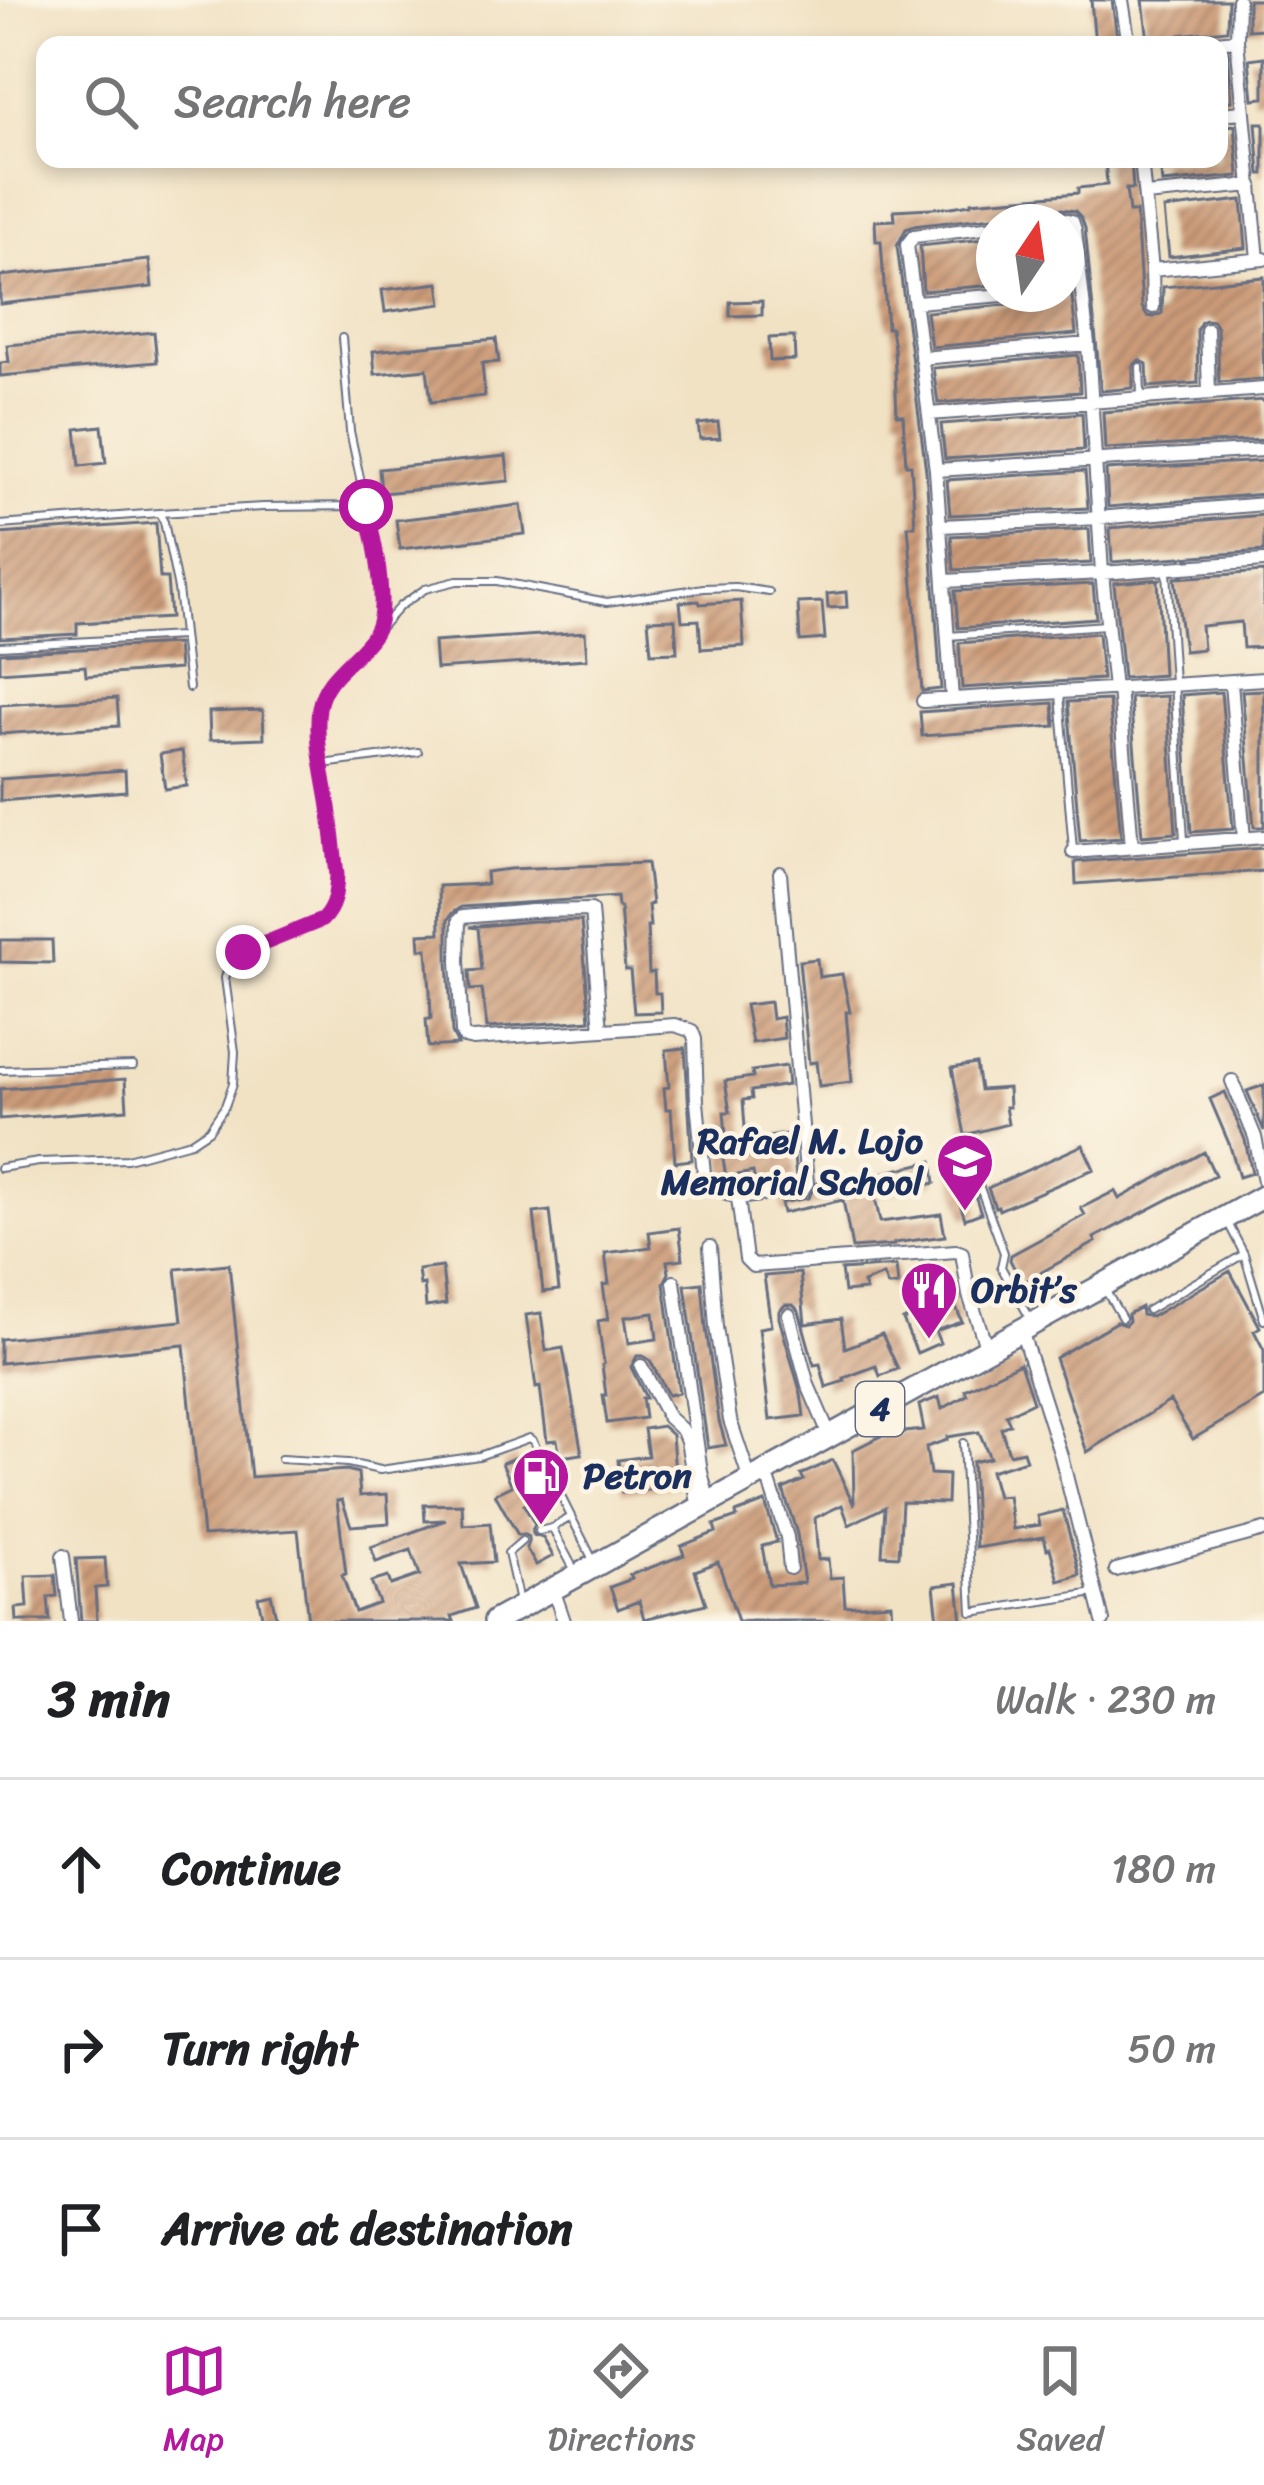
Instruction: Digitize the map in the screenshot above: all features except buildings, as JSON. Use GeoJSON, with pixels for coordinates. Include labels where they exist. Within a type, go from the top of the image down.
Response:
{"type":"FeatureCollection","features":[{"type":"Feature","properties":{"kind":"highway","name":"4"},"geometry":{"type":"LineString","coordinates":[[495,1621],[1264,1196]]}},
{"type":"Feature","properties":{"kind":"street"},"geometry":{"type":"LineString","coordinates":[[1122,0],[1128,36]]}},
{"type":"Feature","properties":{"kind":"street"},"geometry":{"type":"LineString","coordinates":[[1152,270],[1261,259],[1237,40],[1238,0]]}},
{"type":"Feature","properties":{"kind":"street"},"geometry":{"type":"LineString","coordinates":[[1228,41],[1237,40]]}},
{"type":"Feature","properties":{"kind":"street"},"geometry":{"type":"LineString","coordinates":[[1228,113],[1244,112]]}},
{"type":"Feature","properties":{"kind":"street"},"geometry":{"type":"LineString","coordinates":[[1142,168],[1153,308]]}},
{"type":"Feature","properties":{"kind":"street"},"geometry":{"type":"LineString","coordinates":[[1145,195],[1252,184]]}},
{"type":"Feature","properties":{"kind":"street"},"geometry":{"type":"LineString","coordinates":[[952,699],[942,526],[907,245],[914,236],[976,229]]}},
{"type":"Feature","properties":{"kind":"street"},"geometry":{"type":"LineString","coordinates":[[916,302],[976,297]]}},
{"type":"Feature","properties":{"kind":"street"},"geometry":{"type":"LineString","coordinates":[[1084,307],[1106,625],[1132,847]]}},
{"type":"Feature","properties":{"kind":"street"},"geometry":{"type":"LineString","coordinates":[[1207,330],[1209,393]]}},
{"type":"Feature","properties":{"kind":"street"},"geometry":{"type":"LineString","coordinates":[[921,358],[1088,344]]}},
{"type":"Feature","properties":{"kind":"street"},"geometry":{"type":"LineString","coordinates":[[929,414],[1264,389]]}},
{"type":"Feature","properties":{"kind":"street"},"geometry":{"type":"LineString","coordinates":[[936,470],[1264,450]]}},
{"type":"Feature","properties":{"kind":"street"},"geometry":{"type":"LineString","coordinates":[[942,526],[1264,505]]}},
{"type":"Feature","properties":{"kind":"street"},"geometry":{"type":"LineString","coordinates":[[945,581],[1264,561]]}},
{"type":"Feature","properties":{"kind":"street"},"geometry":{"type":"LineString","coordinates":[[923,701],[1264,680]]}},
{"type":"Feature","properties":{"kind":"street"},"geometry":{"type":"LineString","coordinates":[[1231,682],[1244,839]]}},
{"type":"Feature","properties":{"kind":"street"},"geometry":{"type":"LineString","coordinates":[[1073,852],[1264,837]]}},
{"type":"Feature","properties":{"kind":"street"},"geometry":{"type":"LineString","coordinates":[[601,1030],[592,910],[459,920],[464,1037],[485,1039],[675,1025],[692,1031],[705,1184],[738,1198],[803,1189],[807,1184],[780,874]]}},
{"type":"Feature","properties":{"kind":"street"},"geometry":{"type":"LineString","coordinates":[[1232,1081],[1255,1137],[1264,1181]]}},
{"type":"Feature","properties":{"kind":"street"},"geometry":{"type":"LineString","coordinates":[[738,1198],[746,1259],[753,1266],[962,1253],[987,1349]]}},
{"type":"Feature","properties":{"kind":"street"},"geometry":{"type":"LineString","coordinates":[[710,1247],[730,1420],[787,1538],[790,1568]]}},
{"type":"Feature","properties":{"kind":"street"},"geometry":{"type":"LineString","coordinates":[[674,1282],[704,1506]]}},
{"type":"Feature","properties":{"kind":"street"},"geometry":{"type":"LineString","coordinates":[[788,1315],[808,1385],[830,1436]]}},
{"type":"Feature","properties":{"kind":"street"},"geometry":{"type":"LineString","coordinates":[[1027,1326],[1103,1621]]}},
{"type":"Feature","properties":{"kind":"street"},"geometry":{"type":"LineString","coordinates":[[640,1366],[668,1417],[683,1431],[704,1506]]}},
{"type":"Feature","properties":{"kind":"street"},"geometry":{"type":"LineString","coordinates":[[1116,1570],[1264,1530]]}},
{"type":"Feature","properties":{"kind":"street"},"geometry":{"type":"LineString","coordinates":[[63,1556],[70,1621]]}},
{"type":"Feature","properties":{"kind":"street"},"geometry":{"type":"LineString","coordinates":[[553,1589],[564,1621]]}},
{"type":"Feature","properties":{"kind":"lane"},"geometry":{"type":"LineString","coordinates":[[341,338],[350,431],[377,562],[378,629]]}},
{"type":"Feature","properties":{"kind":"lane"},"geometry":{"type":"LineString","coordinates":[[1140,367],[1141,399]]}},
{"type":"Feature","properties":{"kind":"lane"},"geometry":{"type":"LineString","coordinates":[[0,525],[263,507],[366,506]]}},
{"type":"Feature","properties":{"kind":"lane"},"geometry":{"type":"LineString","coordinates":[[159,513],[178,589],[189,688]]}},
{"type":"Feature","properties":{"kind":"lane"},"geometry":{"type":"LineString","coordinates":[[1167,569],[1184,843]]}},
{"type":"Feature","properties":{"kind":"lane"},"geometry":{"type":"LineString","coordinates":[[0,1168],[127,1159],[191,1142],[209,1130],[233,1084],[235,1052],[225,978],[229,965],[243,952],[322,920],[335,895],[337,875],[322,764],[319,711],[323,692],[400,606],[425,589],[457,581],[497,581],[607,602],[735,587],[770,592]]}},
{"type":"Feature","properties":{"kind":"lane"},"geometry":{"type":"LineString","coordinates":[[948,636],[1106,625]]}},
{"type":"Feature","properties":{"kind":"lane"},"geometry":{"type":"LineString","coordinates":[[0,646],[181,636]]}},
{"type":"Feature","properties":{"kind":"lane"},"geometry":{"type":"LineString","coordinates":[[1059,692],[1073,852]]}},
{"type":"Feature","properties":{"kind":"lane"},"geometry":{"type":"LineString","coordinates":[[322,764],[418,752]]}},
{"type":"Feature","properties":{"kind":"lane"},"geometry":{"type":"LineString","coordinates":[[0,1070],[134,1066]]}},
{"type":"Feature","properties":{"kind":"lane"},"geometry":{"type":"LineString","coordinates":[[976,1177],[1004,1253],[1001,1267],[1027,1326]]}},
{"type":"Feature","properties":{"kind":"lane"},"geometry":{"type":"LineString","coordinates":[[1225,1217],[1244,1254],[1264,1320]]}},
{"type":"Feature","properties":{"kind":"lane"},"geometry":{"type":"LineString","coordinates":[[1148,1310],[1244,1254]]}},
{"type":"Feature","properties":{"kind":"lane"},"geometry":{"type":"LineString","coordinates":[[1102,1285],[1122,1318]]}},
{"type":"Feature","properties":{"kind":"lane"},"geometry":{"type":"LineString","coordinates":[[281,1459],[380,1470],[479,1456],[529,1438],[571,1517],[586,1571]]}},
{"type":"Feature","properties":{"kind":"lane"},"geometry":{"type":"LineString","coordinates":[[963,1443],[972,1612],[1098,1593]]}},
{"type":"Feature","properties":{"kind":"lane"},"geometry":{"type":"LineString","coordinates":[[539,1532],[571,1517]]}},
{"type":"Feature","properties":{"kind":"lane"},"geometry":{"type":"LineString","coordinates":[[552,1528],[586,1571]]}},
{"type":"Feature","properties":{"kind":"lane"},"geometry":{"type":"LineString","coordinates":[[520,1607],[508,1553],[522,1541]]}},
{"type":"Feature","properties":{"kind":"place","name":"Rafael M. Lojo Memorial School"},"geometry":{"type":"Point","coordinates":[965,1213]}},
{"type":"Feature","properties":{"kind":"place","name":"Orbit’s"},"geometry":{"type":"Point","coordinates":[929,1341]}},
{"type":"Feature","properties":{"kind":"place","name":"Petron"},"geometry":{"type":"Point","coordinates":[541,1527]}},
{"type":"Feature","properties":{"kind":"route"},"geometry":{"type":"LineString","coordinates":[[243,952],[322,920],[335,895],[337,875],[319,711],[333,677],[378,629],[377,562],[366,506]]}}]}
